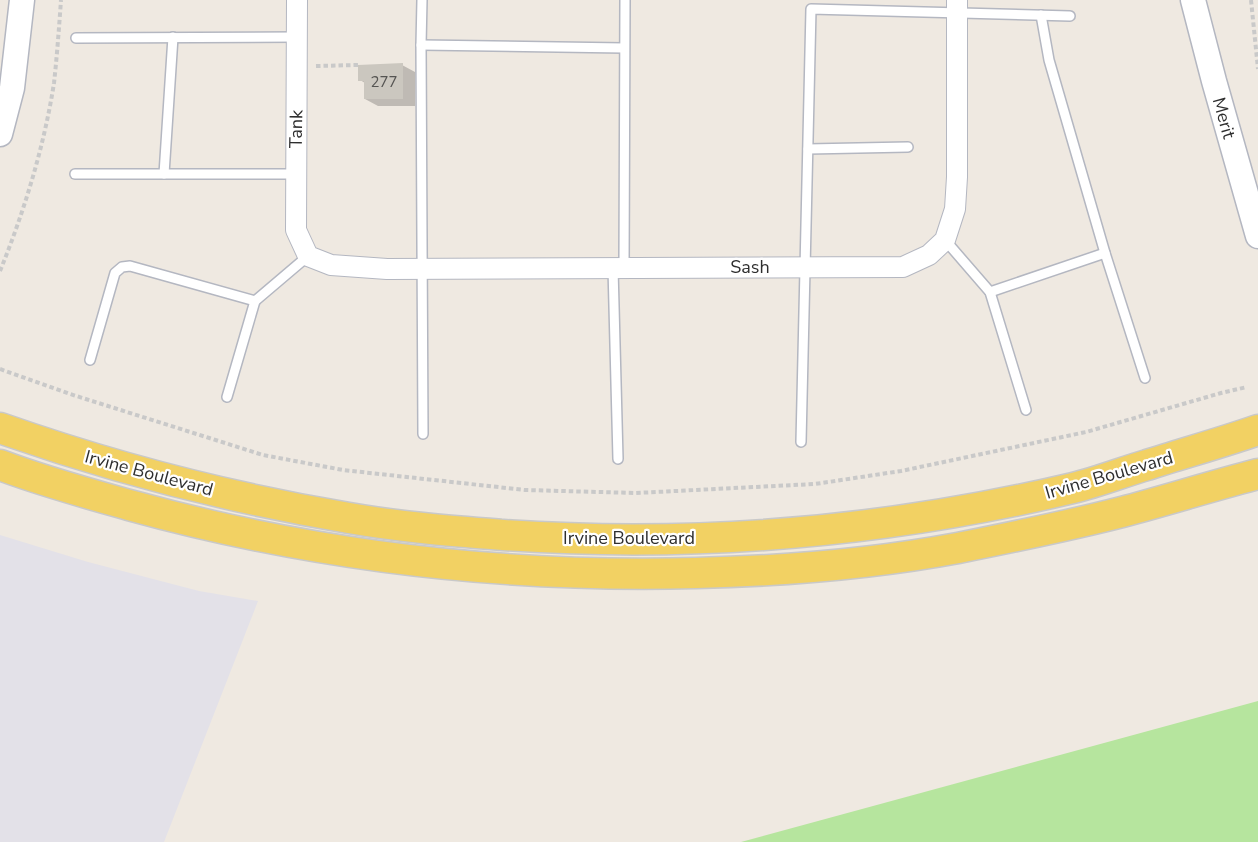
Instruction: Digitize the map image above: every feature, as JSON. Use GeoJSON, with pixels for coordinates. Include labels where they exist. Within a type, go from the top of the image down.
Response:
{"type":"FeatureCollection","features":[{"type":"Feature","properties":{"kind":"main road","name":"Irvine Boulevard"},"geometry":{"type":"LineString","coordinates":[[0,428],[77,454],[206,489],[352,519],[445,547],[548,573],[637,575],[782,570],[957,548],[1122,512],[1258,474]]}},
{"type":"Feature","properties":{"kind":"main road","name":"Irvine Boulevard"},"geometry":{"type":"LineString","coordinates":[[0,465],[76,491],[211,527],[385,558],[445,547],[558,538],[664,539],[751,536],[864,526],[959,511],[1076,487],[1258,430]]}},
{"type":"Feature","properties":{"kind":"street"},"geometry":{"type":"LineString","coordinates":[[0,134],[14,78],[22,0]]}},
{"type":"Feature","properties":{"kind":"street","name":"Tank"},"geometry":{"type":"LineString","coordinates":[[297,0],[296,230],[308,256]]}},
{"type":"Feature","properties":{"kind":"street","name":"Merit"},"geometry":{"type":"LineString","coordinates":[[1193,0],[1258,236]]}},
{"type":"Feature","properties":{"kind":"street"},"geometry":{"type":"LineString","coordinates":[[945,240],[955,208],[957,177],[957,6]]}},
{"type":"Feature","properties":{"kind":"street","name":"Sash"},"geometry":{"type":"LineString","coordinates":[[308,256],[331,265],[422,269],[903,267],[928,255],[945,240]]}},
{"type":"Feature","properties":{"kind":"lane"},"geometry":{"type":"LineString","coordinates":[[422,0],[423,434]]}},
{"type":"Feature","properties":{"kind":"lane"},"geometry":{"type":"LineString","coordinates":[[618,459],[618,268],[625,0]]}},
{"type":"Feature","properties":{"kind":"lane"},"geometry":{"type":"LineString","coordinates":[[801,442],[811,9],[957,6],[1070,16]]}},
{"type":"Feature","properties":{"kind":"lane"},"geometry":{"type":"LineString","coordinates":[[1041,15],[1049,60],[1145,378]]}},
{"type":"Feature","properties":{"kind":"lane"},"geometry":{"type":"LineString","coordinates":[[76,38],[297,37]]}},
{"type":"Feature","properties":{"kind":"lane"},"geometry":{"type":"LineString","coordinates":[[164,174],[173,38]]}},
{"type":"Feature","properties":{"kind":"lane"},"geometry":{"type":"LineString","coordinates":[[421,45],[624,48]]}},
{"type":"Feature","properties":{"kind":"lane"},"geometry":{"type":"LineString","coordinates":[[808,149],[908,147]]}},
{"type":"Feature","properties":{"kind":"lane"},"geometry":{"type":"LineString","coordinates":[[75,174],[295,174]]}},
{"type":"Feature","properties":{"kind":"lane"},"geometry":{"type":"LineString","coordinates":[[945,240],[990,292],[1026,410]]}},
{"type":"Feature","properties":{"kind":"lane"},"geometry":{"type":"LineString","coordinates":[[990,292],[1106,253]]}},
{"type":"Feature","properties":{"kind":"lane"},"geometry":{"type":"LineString","coordinates":[[227,397],[255,301],[308,256]]}},
{"type":"Feature","properties":{"kind":"lane"},"geometry":{"type":"LineString","coordinates":[[90,360],[116,273],[122,267],[130,266],[255,301]]}},
{"type":"Feature","properties":{"kind":"path"},"geometry":{"type":"LineString","coordinates":[[0,270],[27,196],[43,134],[53,84],[61,0]]}},
{"type":"Feature","properties":{"kind":"path"},"geometry":{"type":"LineString","coordinates":[[1251,0],[1258,69]]}},
{"type":"Feature","properties":{"kind":"path"},"geometry":{"type":"LineString","coordinates":[[297,66],[358,65]]}},
{"type":"Feature","properties":{"kind":"shaded area"},"geometry":{"type":"Polygon","coordinates":[[[0,535],[88,562],[199,591],[258,601],[164,842],[0,842],[0,535]]]}},
{"type":"Feature","properties":{"kind":"green space"},"geometry":{"type":"Polygon","coordinates":[[[1258,701],[1258,842],[741,842],[1258,701]]]}},
{"type":"Feature","properties":{"kind":"building"},"geometry":{"type":"Polygon","coordinates":[[[403,63],[403,99],[364,99],[364,81],[358,81],[358,65],[403,63]]]}}]}
